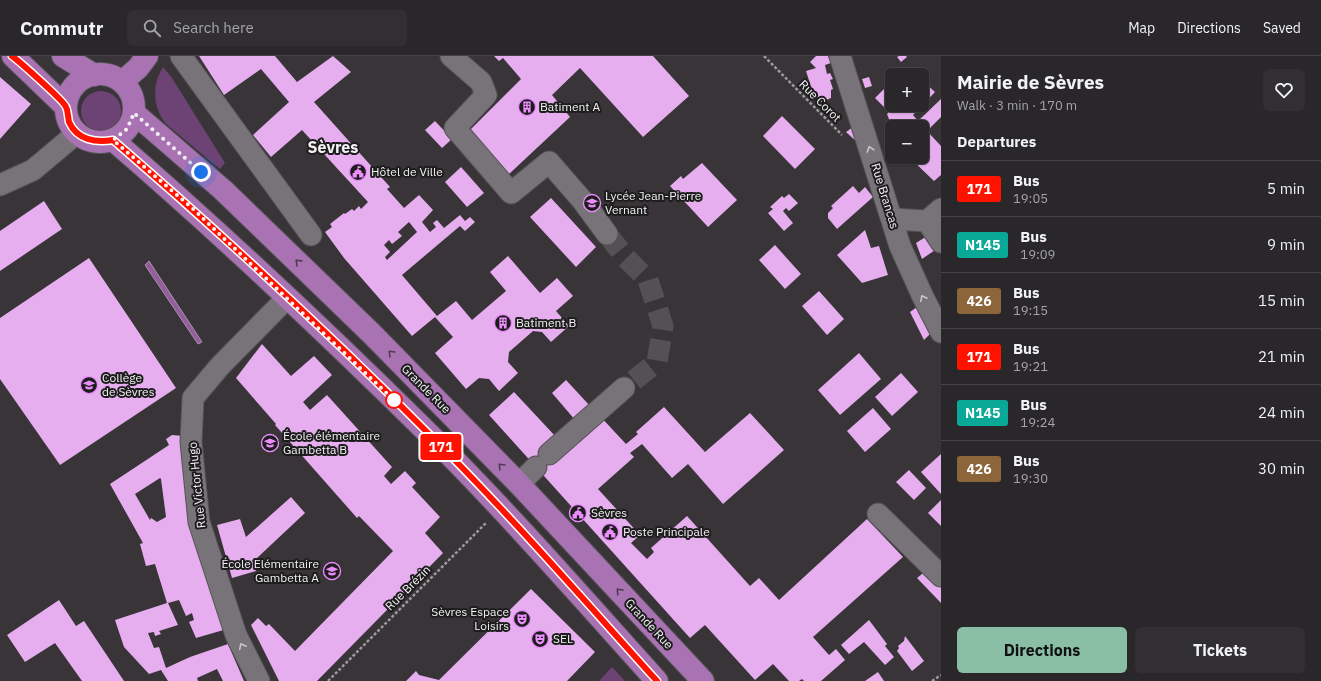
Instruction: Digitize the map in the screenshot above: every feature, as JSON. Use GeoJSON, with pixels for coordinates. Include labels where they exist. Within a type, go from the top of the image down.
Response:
{"type":"FeatureCollection","features":[{"type":"Feature","properties":{"kind":"main road"},"geometry":{"type":"LineString","coordinates":[[12,56],[66,107]]}},
{"type":"Feature","properties":{"kind":"main road"},"geometry":{"type":"LineString","coordinates":[[63,56],[94,75],[110,76],[122,82],[129,91],[134,102],[134,113],[127,129],[113,140],[100,142],[88,140],[77,132],[70,123],[66,107],[67,98],[78,83],[94,75]]}},
{"type":"Feature","properties":{"kind":"main road"},"geometry":{"type":"LineString","coordinates":[[122,82],[138,68],[147,56]]}},
{"type":"Feature","properties":{"kind":"main road","name":"Grande Rue"},"geometry":{"type":"LineString","coordinates":[[134,113],[223,190],[372,334],[519,484],[703,681]]}},
{"type":"Feature","properties":{"kind":"main road"},"geometry":{"type":"LineString","coordinates":[[113,140],[191,207],[281,304],[432,437],[500,508],[657,681]]}},
{"type":"Feature","properties":{"kind":"street"},"geometry":{"type":"LineString","coordinates":[[181,56],[311,235]]}},
{"type":"Feature","properties":{"kind":"street"},"geometry":{"type":"LineString","coordinates":[[450,56],[481,82],[486,95],[456,128],[511,193],[549,162],[582,200],[607,234]]}},
{"type":"Feature","properties":{"kind":"street","name":"Rue Brancas"},"geometry":{"type":"LineString","coordinates":[[840,56],[900,246],[941,332]]}},
{"type":"Feature","properties":{"kind":"street"},"geometry":{"type":"LineString","coordinates":[[0,185],[33,170],[77,132]]}},
{"type":"Feature","properties":{"kind":"street"},"geometry":{"type":"LineString","coordinates":[[892,219],[934,215],[941,242]]}},
{"type":"Feature","properties":{"kind":"street","name":"Rue Victor Hugo"},"geometry":{"type":"LineString","coordinates":[[259,681],[236,635],[198,522],[191,442],[193,398],[220,366],[281,304]]}},
{"type":"Feature","properties":{"kind":"street"},"geometry":{"type":"LineString","coordinates":[[519,484],[542,461],[624,388]]}},
{"type":"Feature","properties":{"kind":"street"},"geometry":{"type":"LineString","coordinates":[[878,514],[941,576]]}},
{"type":"Feature","properties":{"kind":"path","name":"Rue Corot"},"geometry":{"type":"LineString","coordinates":[[764,56],[843,136],[854,145],[870,148]]}},
{"type":"Feature","properties":{"kind":"path","name":"Rue Brézin"},"geometry":{"type":"LineString","coordinates":[[328,681],[500,508]]}},
{"type":"Feature","properties":{"kind":"path"},"geometry":{"type":"LineString","coordinates":[[932,681],[941,675]]}},
{"type":"Feature","properties":{"kind":"shaded area"},"geometry":{"type":"Polygon","coordinates":[[[163,67],[172,78],[225,163],[220,169],[166,124],[161,117],[156,103],[155,88],[159,74],[163,67]]]}},
{"type":"Feature","properties":{"kind":"shaded area"},"geometry":{"type":"Polygon","coordinates":[[[101,91],[115,97],[121,111],[115,125],[101,131],[87,125],[81,111],[87,97],[101,91]]]}},
{"type":"Feature","properties":{"kind":"shaded area"},"geometry":{"type":"Polygon","coordinates":[[[149,261],[202,342],[198,344],[145,265],[149,261]]]}},
{"type":"Feature","properties":{"kind":"shaded area"},"geometry":{"type":"Polygon","coordinates":[[[612,667],[625,681],[599,681],[612,667]]]}},
{"type":"Feature","properties":{"kind":"building"},"geometry":{"type":"Polygon","coordinates":[[[199,56],[275,56],[297,82],[333,56],[351,72],[314,102],[390,187],[387,189],[404,208],[419,195],[433,210],[422,222],[430,232],[436,227],[433,223],[437,220],[444,228],[460,215],[465,221],[470,217],[475,222],[465,231],[460,226],[402,275],[437,316],[456,301],[472,320],[506,291],[490,272],[508,256],[540,293],[557,278],[573,296],[556,311],[569,326],[551,342],[542,332],[533,331],[509,352],[508,362],[518,373],[499,391],[489,379],[479,378],[466,389],[435,353],[453,337],[435,317],[412,336],[344,258],[325,232],[332,227],[330,224],[344,213],[345,214],[352,209],[354,211],[359,206],[361,209],[368,202],[302,130],[271,157],[253,135],[289,102],[261,69],[224,95],[199,56]],[[409,222],[398,232],[402,236],[392,244],[389,240],[384,245],[390,252],[385,257],[387,260],[417,232],[409,222]]]}},
{"type":"Feature","properties":{"kind":"building","name":"Batiment A"},"geometry":{"type":"Polygon","coordinates":[[[494,56],[653,56],[689,96],[643,137],[580,68],[552,95],[570,117],[507,176],[468,132],[521,79],[503,58],[499,61],[494,56]]]}},
{"type":"Feature","properties":{"kind":"building"},"geometry":{"type":"Polygon","coordinates":[[[816,56],[828,56],[831,63],[825,65],[827,74],[830,73],[833,79],[830,80],[833,89],[831,90],[831,98],[821,102],[816,95],[814,96],[806,71],[816,68],[810,62],[816,56]]]}},
{"type":"Feature","properties":{"kind":"building"},"geometry":{"type":"Polygon","coordinates":[[[897,57],[907,57],[901,62],[897,57]]]}},
{"type":"Feature","properties":{"kind":"building"},"geometry":{"type":"Polygon","coordinates":[[[0,77],[31,104],[0,139],[0,77]]]}},
{"type":"Feature","properties":{"kind":"building"},"geometry":{"type":"Polygon","coordinates":[[[869,77],[872,86],[865,88],[862,79],[869,77]]]}},
{"type":"Feature","properties":{"kind":"building"},"geometry":{"type":"Polygon","coordinates":[[[929,86],[935,92],[929,98],[929,86]]]}},
{"type":"Feature","properties":{"kind":"building"},"geometry":{"type":"Polygon","coordinates":[[[885,88],[885,108],[875,98],[885,88]]]}},
{"type":"Feature","properties":{"kind":"building"},"geometry":{"type":"Polygon","coordinates":[[[941,99],[941,117],[929,129],[929,120],[919,120],[941,99]]]}},
{"type":"Feature","properties":{"kind":"building"},"geometry":{"type":"Polygon","coordinates":[[[889,112],[916,112],[913,115],[917,120],[889,120],[887,114],[889,112]]]}},
{"type":"Feature","properties":{"kind":"building"},"geometry":{"type":"Polygon","coordinates":[[[782,116],[815,149],[795,169],[763,136],[782,116]]]}},
{"type":"Feature","properties":{"kind":"building"},"geometry":{"type":"Polygon","coordinates":[[[435,121],[452,139],[442,148],[425,130],[435,121]]]}},
{"type":"Feature","properties":{"kind":"building"},"geometry":{"type":"Polygon","coordinates":[[[853,127],[858,143],[846,132],[853,127]]]}},
{"type":"Feature","properties":{"kind":"building"},"geometry":{"type":"Polygon","coordinates":[[[929,133],[941,146],[941,175],[934,181],[916,164],[929,164],[929,133]]]}},
{"type":"Feature","properties":{"kind":"building"},"geometry":{"type":"Polygon","coordinates":[[[702,163],[737,200],[708,227],[670,186],[681,176],[683,179],[702,163]]]}},
{"type":"Feature","properties":{"kind":"building"},"geometry":{"type":"Polygon","coordinates":[[[461,167],[484,193],[467,207],[445,182],[461,167]]]}},
{"type":"Feature","properties":{"kind":"building"},"geometry":{"type":"Polygon","coordinates":[[[853,186],[859,193],[865,187],[873,197],[837,229],[828,218],[828,213],[833,208],[831,206],[853,186]]]}},
{"type":"Feature","properties":{"kind":"building"},"geometry":{"type":"Polygon","coordinates":[[[789,194],[798,203],[789,211],[786,208],[783,211],[793,223],[784,231],[768,213],[773,209],[770,207],[782,196],[784,198],[789,194]]]}},
{"type":"Feature","properties":{"kind":"building"},"geometry":{"type":"Polygon","coordinates":[[[551,198],[596,247],[576,267],[530,217],[551,198]]]}},
{"type":"Feature","properties":{"kind":"building"},"geometry":{"type":"Polygon","coordinates":[[[44,201],[62,229],[0,271],[0,231],[44,201]]]}},
{"type":"Feature","properties":{"kind":"building"},"geometry":{"type":"Polygon","coordinates":[[[865,230],[871,248],[879,246],[888,275],[862,283],[837,255],[865,230]]]}},
{"type":"Feature","properties":{"kind":"building"},"geometry":{"type":"Polygon","coordinates":[[[927,236],[938,248],[922,259],[916,243],[927,236]]]}},
{"type":"Feature","properties":{"kind":"building"},"geometry":{"type":"Polygon","coordinates":[[[775,245],[801,274],[785,289],[759,260],[775,245]]]}},
{"type":"Feature","properties":{"kind":"building"},"geometry":{"type":"Polygon","coordinates":[[[89,258],[176,388],[60,465],[0,379],[0,318],[89,258]]]}},
{"type":"Feature","properties":{"kind":"building"},"geometry":{"type":"Polygon","coordinates":[[[819,291],[844,319],[827,335],[802,306],[819,291]]]}},
{"type":"Feature","properties":{"kind":"building"},"geometry":{"type":"Polygon","coordinates":[[[917,307],[930,334],[924,340],[910,312],[917,307]]]}},
{"type":"Feature","properties":{"kind":"building"},"geometry":{"type":"Polygon","coordinates":[[[262,344],[291,376],[314,356],[332,375],[303,402],[310,410],[327,395],[392,467],[384,476],[391,484],[405,471],[416,483],[412,487],[440,517],[425,533],[443,553],[317,681],[279,681],[251,625],[258,618],[266,626],[269,624],[295,651],[393,551],[359,516],[357,518],[275,425],[276,424],[236,378],[262,344]]]}},
{"type":"Feature","properties":{"kind":"building"},"geometry":{"type":"Polygon","coordinates":[[[859,353],[881,379],[840,415],[818,390],[859,353]]]}},
{"type":"Feature","properties":{"kind":"building"},"geometry":{"type":"Polygon","coordinates":[[[901,373],[918,392],[892,416],[875,397],[901,373]]]}},
{"type":"Feature","properties":{"kind":"building"},"geometry":{"type":"Polygon","coordinates":[[[566,380],[591,407],[576,421],[552,393],[566,380]]]}},
{"type":"Feature","properties":{"kind":"building"},"geometry":{"type":"Polygon","coordinates":[[[514,392],[557,438],[598,414],[626,444],[638,434],[636,432],[664,407],[705,452],[750,413],[784,450],[723,504],[688,464],[672,478],[642,444],[630,453],[634,457],[598,489],[640,535],[631,543],[647,559],[654,552],[651,548],[687,516],[750,586],[759,578],[779,600],[867,519],[903,557],[813,637],[829,655],[836,649],[845,660],[821,681],[804,681],[802,679],[799,681],[789,681],[773,664],[755,680],[705,625],[690,638],[489,415],[514,392]]]}},
{"type":"Feature","properties":{"kind":"building"},"geometry":{"type":"Polygon","coordinates":[[[873,408],[891,429],[865,452],[847,431],[873,408]]]}},
{"type":"Feature","properties":{"kind":"building"},"geometry":{"type":"Polygon","coordinates":[[[172,435],[184,436],[191,528],[210,590],[227,629],[196,638],[189,622],[194,620],[192,613],[186,616],[179,600],[168,603],[178,625],[159,631],[161,634],[155,636],[154,632],[148,633],[154,648],[159,647],[166,668],[190,657],[228,644],[244,681],[223,681],[217,669],[197,678],[198,681],[168,681],[161,670],[149,674],[124,647],[115,620],[167,603],[155,564],[146,566],[140,544],[143,543],[110,484],[169,445],[166,439],[172,435]],[[160,478],[135,494],[150,520],[151,518],[157,522],[166,517],[160,478]]]}},
{"type":"Feature","properties":{"kind":"building"},"geometry":{"type":"Polygon","coordinates":[[[941,454],[941,494],[921,472],[941,454]]]}},
{"type":"Feature","properties":{"kind":"building"},"geometry":{"type":"Polygon","coordinates":[[[909,470],[926,488],[914,500],[896,482],[909,470]]]}},
{"type":"Feature","properties":{"kind":"building"},"geometry":{"type":"Polygon","coordinates":[[[291,497],[305,513],[257,558],[252,560],[256,571],[232,578],[217,525],[240,519],[246,537],[291,497]]]}},
{"type":"Feature","properties":{"kind":"building"},"geometry":{"type":"Polygon","coordinates":[[[941,500],[941,526],[928,513],[941,500]]]}},
{"type":"Feature","properties":{"kind":"building"},"geometry":{"type":"Polygon","coordinates":[[[928,569],[941,582],[941,603],[917,578],[928,569]]]}},
{"type":"Feature","properties":{"kind":"building"},"geometry":{"type":"Polygon","coordinates":[[[531,589],[595,652],[567,681],[406,681],[416,671],[419,675],[439,680],[531,589]]]}},
{"type":"Feature","properties":{"kind":"building"},"geometry":{"type":"Polygon","coordinates":[[[59,600],[76,626],[84,621],[124,681],[82,681],[55,643],[25,662],[7,635],[59,600]]]}},
{"type":"Feature","properties":{"kind":"building"},"geometry":{"type":"Polygon","coordinates":[[[869,620],[887,644],[885,646],[894,657],[885,665],[864,642],[849,654],[841,645],[869,620]]]}},
{"type":"Feature","properties":{"kind":"building"},"geometry":{"type":"Polygon","coordinates":[[[905,636],[924,661],[912,671],[897,651],[899,648],[898,646],[904,641],[905,636]]]}},
{"type":"Feature","properties":{"kind":"building"},"geometry":{"type":"Polygon","coordinates":[[[878,672],[884,681],[865,681],[878,672]]]}},
{"type":"Feature","properties":{"kind":"tunnel"},"geometry":{"type":"LineString","coordinates":[[607,234],[625,257],[648,280],[663,326],[657,362],[624,388]]}},
{"type":"Feature","properties":{"kind":"bus line","name":"171"},"geometry":{"type":"LineString","coordinates":[[12,56],[66,107],[70,123],[77,132],[88,140],[100,142],[113,140],[191,207],[432,437],[507,516],[657,681]]}},
{"type":"Feature","properties":{"kind":"place","name":"Batiment A"},"geometry":{"type":"Point","coordinates":[527,107]}},
{"type":"Feature","properties":{"kind":"place","name":"Hôtel de Ville"},"geometry":{"type":"Point","coordinates":[358,172]}},
{"type":"Feature","properties":{"kind":"place","name":"Lycée Jean-Pierre Vernant"},"geometry":{"type":"Point","coordinates":[592,203]}},
{"type":"Feature","properties":{"kind":"place","name":"Batiment B"},"geometry":{"type":"Point","coordinates":[503,323]}},
{"type":"Feature","properties":{"kind":"place","name":"Collège de Sèvres"},"geometry":{"type":"Point","coordinates":[89,385]}},
{"type":"Feature","properties":{"kind":"place","name":"École élémentaire Gambetta B"},"geometry":{"type":"Point","coordinates":[270,443]}},
{"type":"Feature","properties":{"kind":"place","name":"Sèvres"},"geometry":{"type":"Point","coordinates":[578,513]}},
{"type":"Feature","properties":{"kind":"place","name":"Poste Principale"},"geometry":{"type":"Point","coordinates":[610,532]}},
{"type":"Feature","properties":{"kind":"place","name":"École Elémentaire Gambetta A"},"geometry":{"type":"Point","coordinates":[332,571]}},
{"type":"Feature","properties":{"kind":"place","name":"Sèvres Espace Loisirs"},"geometry":{"type":"Point","coordinates":[522,619]}},
{"type":"Feature","properties":{"kind":"place","name":"SEL"},"geometry":{"type":"Point","coordinates":[540,639]}},
{"type":"Feature","properties":{"kind":"district","name":"Sèvres"},"geometry":{"type":"Point","coordinates":[333,147]}},
{"type":"Feature","properties":{"kind":"route"},"geometry":{"type":"LineString","coordinates":[[201,172],[134,113],[132,122],[127,129],[121,136],[113,140],[191,207],[399,405],[394,400]]}}]}
